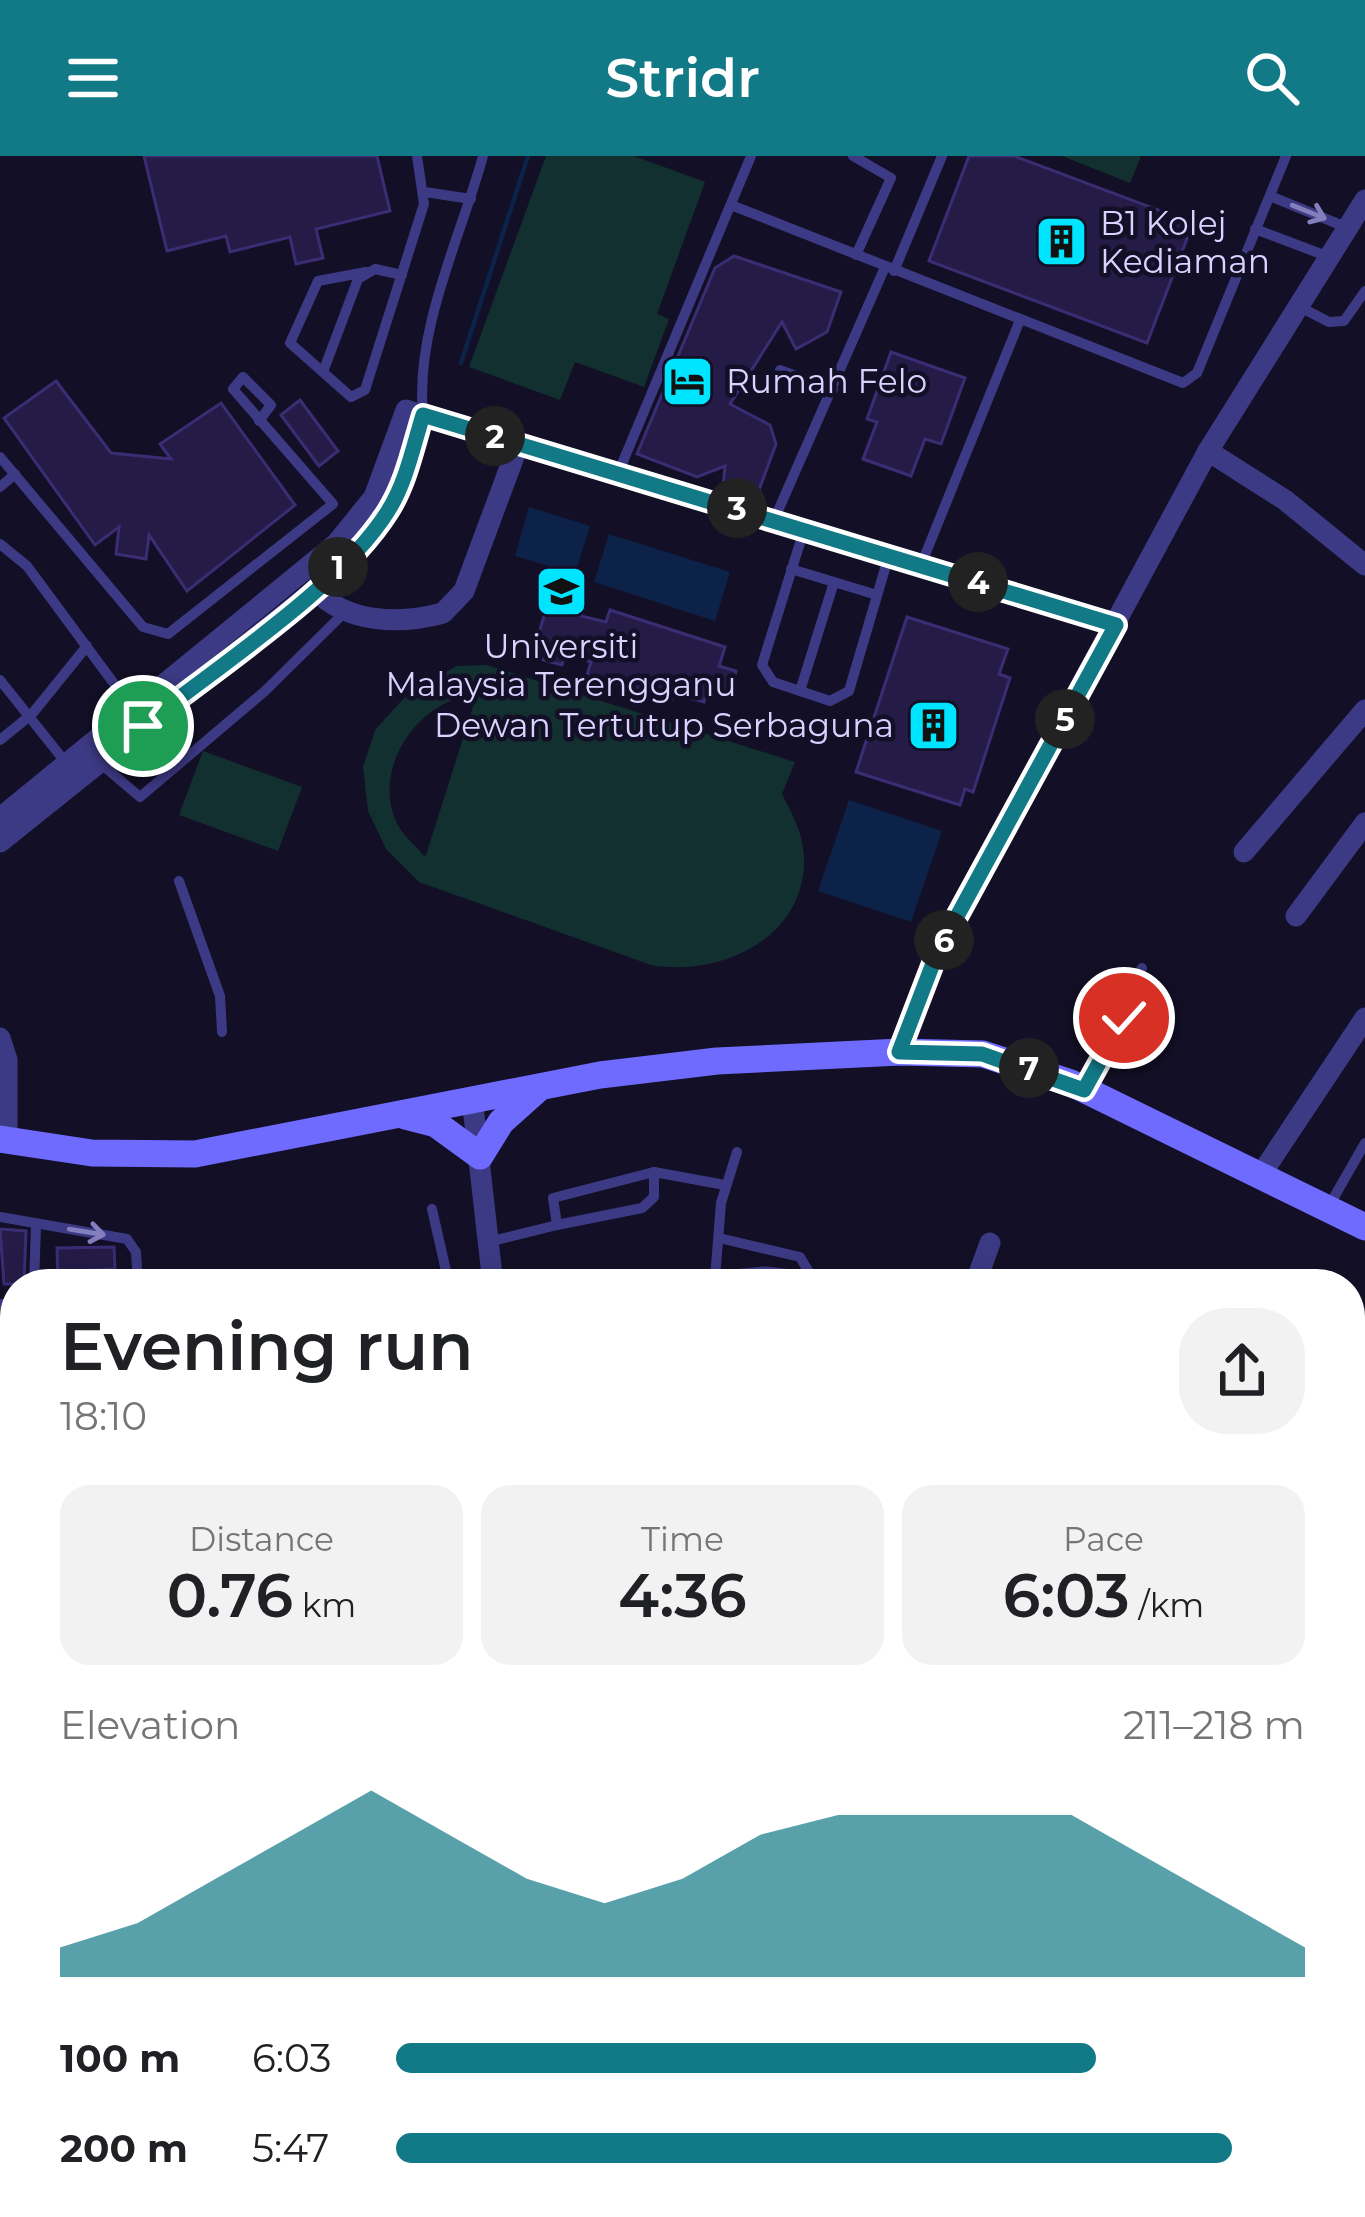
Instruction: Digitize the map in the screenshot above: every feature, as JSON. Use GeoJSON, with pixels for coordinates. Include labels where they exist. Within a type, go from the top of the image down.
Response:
{"type":"FeatureCollection","features":[{"type":"Feature","properties":{"kind":"main road"},"geometry":{"type":"LineString","coordinates":[[3,1140],[92,1153],[195,1154],[542,1085],[718,1061],[899,1052],[982,1054],[1084,1090],[1365,1227]]}},
{"type":"Feature","properties":{"kind":"main road"},"geometry":{"type":"LineString","coordinates":[[398,1114],[436,1124],[480,1156],[501,1122],[542,1085]]}},
{"type":"Feature","properties":{"kind":"street"},"geometry":{"type":"LineString","coordinates":[[899,1052],[937,953],[1208,451],[1365,200]]}},
{"type":"Feature","properties":{"kind":"street"},"geometry":{"type":"LineString","coordinates":[[415,413],[1116,625]]}},
{"type":"Feature","properties":{"kind":"street"},"geometry":{"type":"LineString","coordinates":[[1,835],[100,763],[138,719],[354,526],[415,413]]}},
{"type":"Feature","properties":{"kind":"street"},"geometry":{"type":"LineString","coordinates":[[1,835],[67,764],[138,719],[315,590],[387,513],[415,413]]}},
{"type":"Feature","properties":{"kind":"street"},"geometry":{"type":"LineString","coordinates":[[315,590],[344,613],[389,619],[443,614],[464,591],[519,443]]}},
{"type":"Feature","properties":{"kind":"street"},"geometry":{"type":"LineString","coordinates":[[1208,451],[1285,500],[1365,565]]}},
{"type":"Feature","properties":{"kind":"street"},"geometry":{"type":"LineString","coordinates":[[1244,852],[1365,710]]}},
{"type":"Feature","properties":{"kind":"street"},"geometry":{"type":"LineString","coordinates":[[1296,916],[1365,823]]}},
{"type":"Feature","properties":{"kind":"street"},"geometry":{"type":"LineString","coordinates":[[1260,1176],[1365,1018]]}},
{"type":"Feature","properties":{"kind":"street"},"geometry":{"type":"LineString","coordinates":[[0,1038],[7,1060],[3,1140]]}},
{"type":"Feature","properties":{"kind":"street"},"geometry":{"type":"LineString","coordinates":[[472,1098],[491,1269]]}},
{"type":"Feature","properties":{"kind":"street"},"geometry":{"type":"LineString","coordinates":[[980,1269],[990,1243]]}},
{"type":"Feature","properties":{"kind":"lane"},"geometry":{"type":"LineString","coordinates":[[402,275],[366,272],[318,281],[292,333],[290,343],[351,397],[365,390],[402,275],[424,192],[417,156]]}},
{"type":"Feature","properties":{"kind":"lane"},"geometry":{"type":"LineString","coordinates":[[415,413],[434,317],[483,156]]}},
{"type":"Feature","properties":{"kind":"lane"},"geometry":{"type":"LineString","coordinates":[[619,471],[751,156]]}},
{"type":"Feature","properties":{"kind":"lane"},"geometry":{"type":"LineString","coordinates":[[853,156],[891,178],[856,255]]}},
{"type":"Feature","properties":{"kind":"lane"},"geometry":{"type":"LineString","coordinates":[[774,520],[942,156]]}},
{"type":"Feature","properties":{"kind":"lane"},"geometry":{"type":"LineString","coordinates":[[731,205],[1183,383],[1197,373],[1286,156]]}},
{"type":"Feature","properties":{"kind":"lane"},"geometry":{"type":"LineString","coordinates":[[424,192],[471,199]]}},
{"type":"Feature","properties":{"kind":"lane"},"geometry":{"type":"LineString","coordinates":[[1270,196],[1348,228]]}},
{"type":"Feature","properties":{"kind":"lane"},"geometry":{"type":"LineString","coordinates":[[1256,230],[1329,257]]}},
{"type":"Feature","properties":{"kind":"lane"},"geometry":{"type":"LineString","coordinates":[[323,372],[350,290],[366,272]]}},
{"type":"Feature","properties":{"kind":"lane"},"geometry":{"type":"LineString","coordinates":[[1298,306],[1329,322],[1344,321],[1359,312],[1365,291]]}},
{"type":"Feature","properties":{"kind":"lane"},"geometry":{"type":"LineString","coordinates":[[921,565],[1020,320]]}},
{"type":"Feature","properties":{"kind":"lane"},"geometry":{"type":"LineString","coordinates":[[780,370],[832,390]]}},
{"type":"Feature","properties":{"kind":"lane"},"geometry":{"type":"LineString","coordinates":[[259,421],[354,526]]}},
{"type":"Feature","properties":{"kind":"lane"},"geometry":{"type":"LineString","coordinates":[[0,458],[153,633],[168,634],[333,504]]}},
{"type":"Feature","properties":{"kind":"lane"},"geometry":{"type":"LineString","coordinates":[[0,487],[15,474]]}},
{"type":"Feature","properties":{"kind":"lane"},"geometry":{"type":"LineString","coordinates":[[804,529],[762,664],[773,682],[830,701],[849,691],[889,555]]}},
{"type":"Feature","properties":{"kind":"lane"},"geometry":{"type":"LineString","coordinates":[[0,544],[27,566],[138,719]]}},
{"type":"Feature","properties":{"kind":"lane"},"geometry":{"type":"LineString","coordinates":[[791,569],[877,595]]}},
{"type":"Feature","properties":{"kind":"lane"},"geometry":{"type":"LineString","coordinates":[[800,691],[834,582]]}},
{"type":"Feature","properties":{"kind":"lane"},"geometry":{"type":"LineString","coordinates":[[100,763],[140,797],[344,613]]}},
{"type":"Feature","properties":{"kind":"lane"},"geometry":{"type":"LineString","coordinates":[[0,740],[32,714],[87,646]]}},
{"type":"Feature","properties":{"kind":"lane"},"geometry":{"type":"LineString","coordinates":[[0,680],[32,714],[67,764]]}},
{"type":"Feature","properties":{"kind":"lane"},"geometry":{"type":"LineString","coordinates":[[179,880],[220,997],[222,1032]]}},
{"type":"Feature","properties":{"kind":"lane"},"geometry":{"type":"LineString","coordinates":[[1084,1090],[1124,1018],[1142,968]]}},
{"type":"Feature","properties":{"kind":"lane"},"geometry":{"type":"LineString","coordinates":[[1328,1208],[1365,1143]]}},
{"type":"Feature","properties":{"kind":"lane"},"geometry":{"type":"LineString","coordinates":[[716,1269],[725,1185],[737,1152]]}},
{"type":"Feature","properties":{"kind":"lane"},"geometry":{"type":"LineString","coordinates":[[557,1225],[553,1198],[654,1172],[725,1185]]}},
{"type":"Feature","properties":{"kind":"lane"},"geometry":{"type":"LineString","coordinates":[[488,1242],[642,1208],[654,1198],[654,1172]]}},
{"type":"Feature","properties":{"kind":"lane"},"geometry":{"type":"LineString","coordinates":[[432,1209],[446,1269]]}},
{"type":"Feature","properties":{"kind":"lane"},"geometry":{"type":"LineString","coordinates":[[0,1217],[127,1238],[136,1252],[138,1269]]}},
{"type":"Feature","properties":{"kind":"lane"},"geometry":{"type":"LineString","coordinates":[[35,1269],[36,1225]]}},
{"type":"Feature","properties":{"kind":"lane"},"geometry":{"type":"LineString","coordinates":[[719,1238],[800,1257],[810,1269]]}},
{"type":"Feature","properties":{"kind":"green space"},"geometry":{"type":"Polygon","coordinates":[[[546,156],[634,156],[705,182],[657,314],[669,319],[644,387],[575,362],[560,400],[469,367],[546,156]]]}},
{"type":"Feature","properties":{"kind":"green space"},"geometry":{"type":"Polygon","coordinates":[[[1062,156],[1141,156],[1130,183],[1062,156]]]}},
{"type":"Feature","properties":{"kind":"green space"},"geometry":{"type":"Polygon","coordinates":[[[487,665],[795,762],[782,794],[799,832],[804,856],[801,885],[775,930],[755,946],[705,965],[651,965],[419,882],[386,849],[368,811],[363,767],[375,730],[403,699],[456,666],[487,665]],[[477,694],[436,709],[404,741],[394,762],[391,805],[402,831],[426,855],[477,694]]]}},
{"type":"Feature","properties":{"kind":"green space"},"geometry":{"type":"Polygon","coordinates":[[[203,751],[302,787],[278,851],[179,815],[203,751]]]}},
{"type":"Feature","properties":{"kind":"water"},"geometry":{"type":"Polygon","coordinates":[[[529,507],[590,526],[575,574],[515,556],[529,507]]]}},
{"type":"Feature","properties":{"kind":"water"},"geometry":{"type":"Polygon","coordinates":[[[609,534],[730,572],[715,621],[594,582],[609,534]]]}},
{"type":"Feature","properties":{"kind":"water"},"geometry":{"type":"Polygon","coordinates":[[[849,800],[942,831],[911,922],[818,891],[849,800]]]}},
{"type":"Feature","properties":{"kind":"building"},"geometry":{"type":"Polygon","coordinates":[[[144,156],[377,156],[390,211],[316,229],[323,258],[296,264],[290,237],[230,252],[226,236],[167,251],[144,156]]]}},
{"type":"Feature","properties":{"kind":"building","name":"B1 Kolej Kediaman"},"geometry":{"type":"Polygon","coordinates":[[[969,156],[1014,156],[1193,223],[1147,343],[929,261],[969,156]]]}},
{"type":"Feature","properties":{"kind":"building"},"geometry":{"type":"Polygon","coordinates":[[[734,256],[841,292],[827,332],[796,349],[782,322],[730,404],[770,425],[776,444],[759,490],[723,486],[725,466],[697,477],[637,454],[715,268],[734,256]]]}},
{"type":"Feature","properties":{"kind":"building"},"geometry":{"type":"Polygon","coordinates":[[[891,352],[965,378],[941,444],[925,439],[911,476],[863,459],[877,422],[867,419],[891,352]]]}},
{"type":"Feature","properties":{"kind":"building"},"geometry":{"type":"Polygon","coordinates":[[[56,381],[111,453],[171,459],[160,444],[221,403],[295,505],[187,591],[149,535],[146,559],[116,554],[119,527],[95,545],[4,418],[56,381]]]}},
{"type":"Feature","properties":{"kind":"building"},"geometry":{"type":"Polygon","coordinates":[[[300,400],[338,451],[319,466],[281,415],[300,400]]]}},
{"type":"Feature","properties":{"kind":"building"},"geometry":{"type":"Polygon","coordinates":[[[551,592],[585,601],[581,616],[606,622],[610,610],[725,647],[719,666],[736,671],[730,693],[708,687],[704,702],[674,694],[672,699],[587,675],[591,662],[565,654],[562,665],[532,657],[551,592]]]}},
{"type":"Feature","properties":{"kind":"building","name":"Dewan Tertutup Serbaguna"},"geometry":{"type":"Polygon","coordinates":[[[907,617],[1008,649],[999,674],[1010,678],[973,792],[965,789],[960,805],[856,772],[907,617]]]}},
{"type":"Feature","properties":{"kind":"building"},"geometry":{"type":"Polygon","coordinates":[[[0,1229],[26,1231],[25,1269],[3,1269],[0,1229]]]}},
{"type":"Feature","properties":{"kind":"building"},"geometry":{"type":"Polygon","coordinates":[[[114,1247],[115,1269],[58,1269],[57,1248],[114,1247]]]}},
{"type":"Feature","properties":{"kind":"waterway"},"geometry":{"type":"LineString","coordinates":[[461,363],[528,156]]}},
{"type":"Feature","properties":{"kind":"place","name":"B1 Kolej Kediaman"},"geometry":{"type":"Point","coordinates":[1061,242]}},
{"type":"Feature","properties":{"kind":"place","name":"Rumah Felo"},"geometry":{"type":"Point","coordinates":[687,381]}},
{"type":"Feature","properties":{"kind":"place","name":"Universiti Malaysia Terengganu"},"geometry":{"type":"Point","coordinates":[561,592]}},
{"type":"Feature","properties":{"kind":"place","name":"Dewan Tertutup Serbaguna"},"geometry":{"type":"Point","coordinates":[933,725]}},
{"type":"Feature","properties":{"kind":"route"},"geometry":{"type":"LineString","coordinates":[[143,726],[315,590],[370,536],[398,493],[423,415],[619,471],[1116,625],[937,953],[899,1052],[982,1054],[1084,1090],[1124,1018]]}}]}
